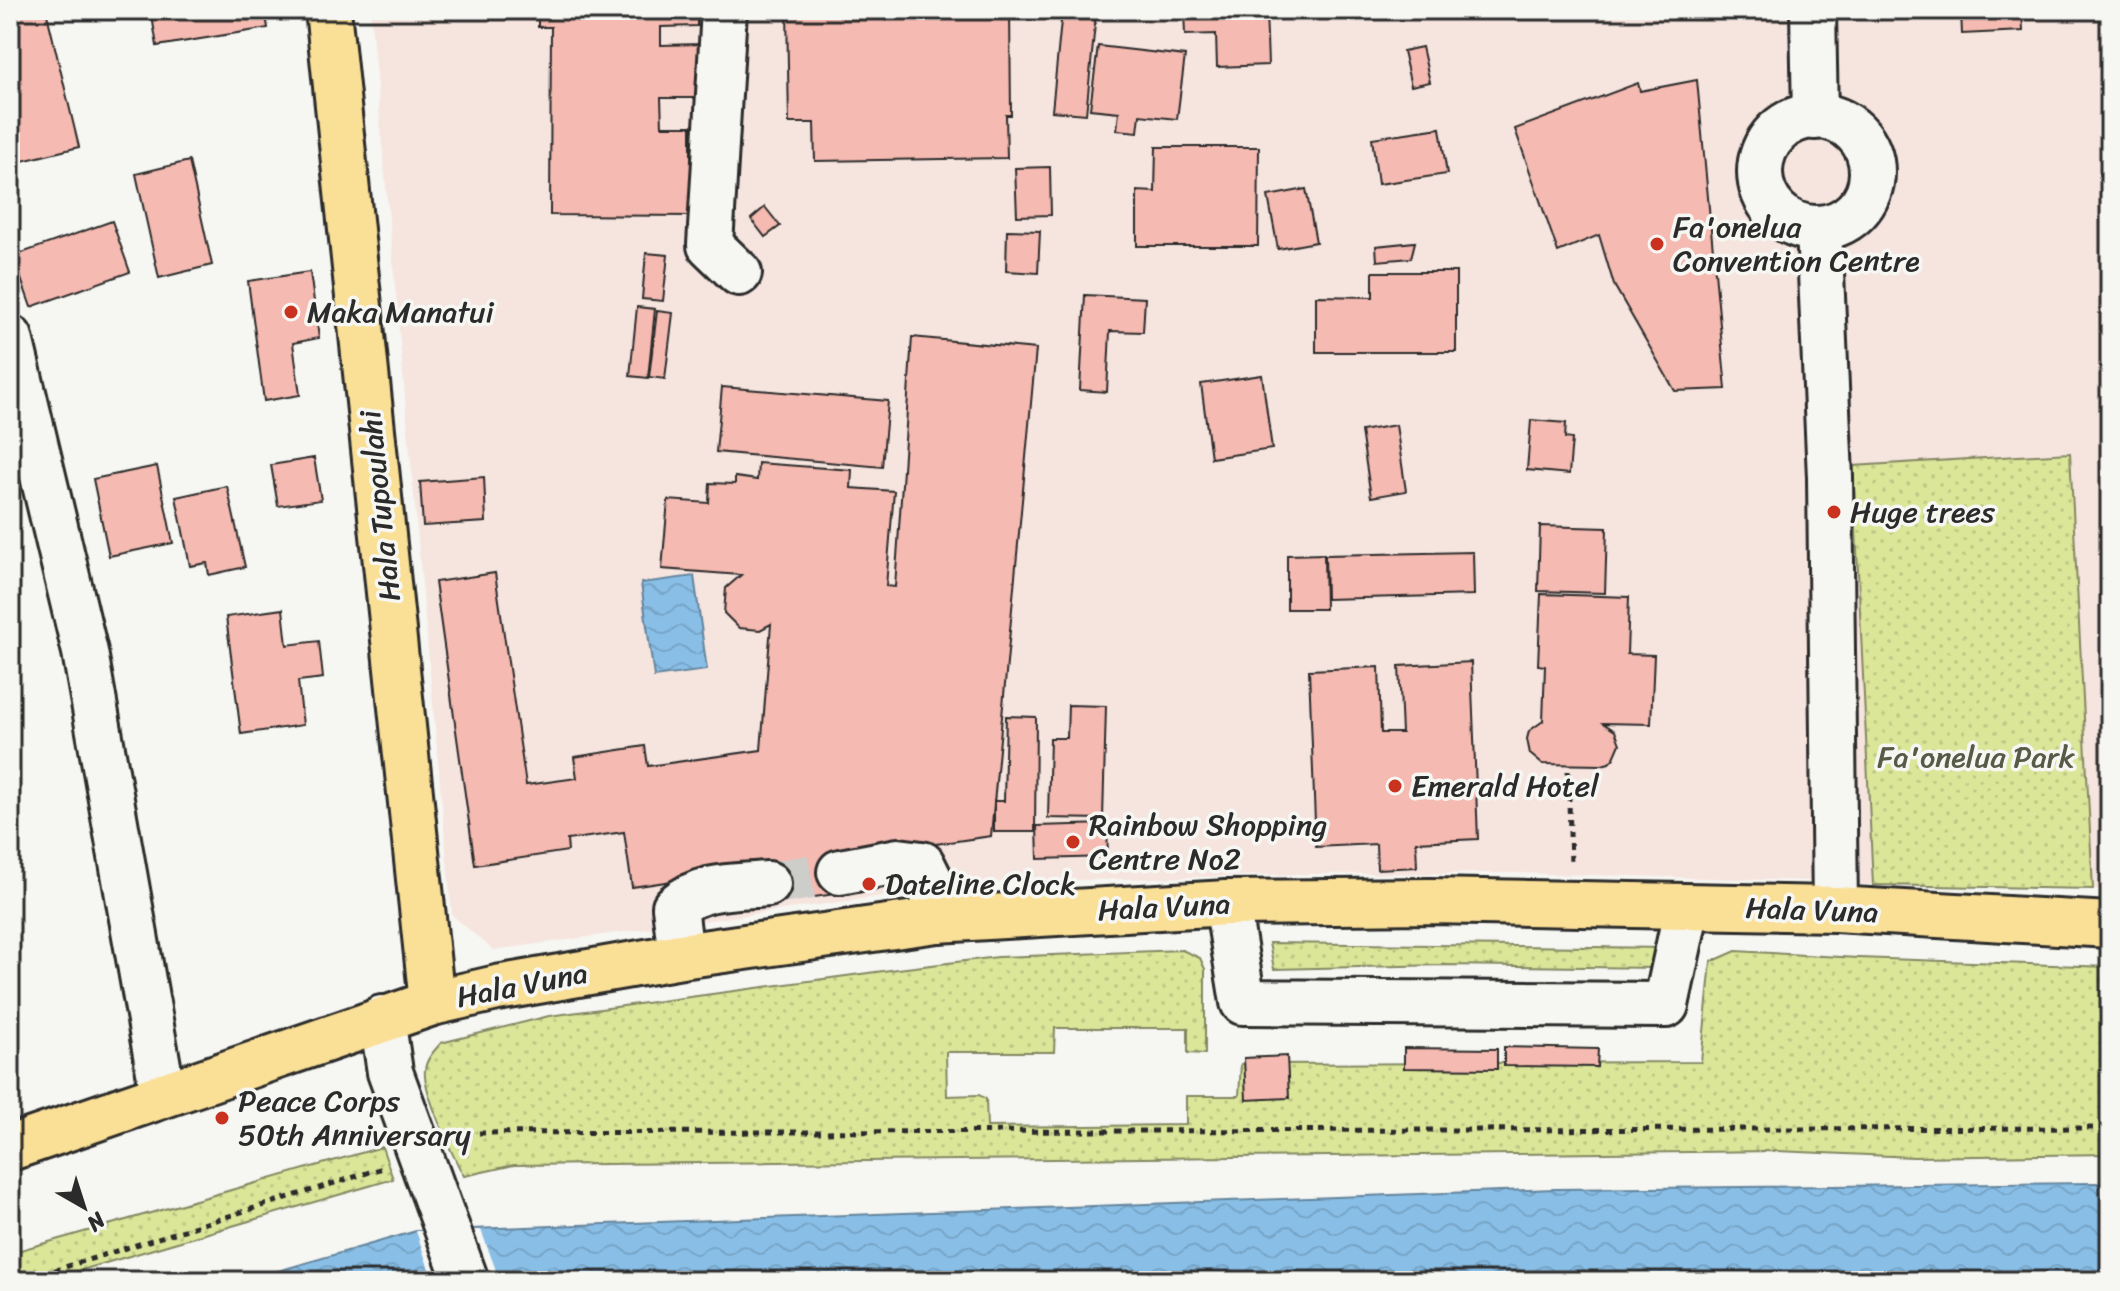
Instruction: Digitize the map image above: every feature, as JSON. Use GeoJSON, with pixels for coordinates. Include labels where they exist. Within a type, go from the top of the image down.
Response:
{"type":"FeatureCollection","features":[{"type":"Feature","properties":{"kind":"main road","name":"Hala Tupoulahi"},"geometry":{"type":"LineString","coordinates":[[328,10],[432,1003]]}},
{"type":"Feature","properties":{"kind":"main road","name":"Hala Vuna"},"geometry":{"type":"LineString","coordinates":[[10,1148],[432,1003],[497,988],[681,956],[937,920],[1227,903],[1430,901],[1835,909],[2110,925]]}},
{"type":"Feature","properties":{"kind":"street"},"geometry":{"type":"LineString","coordinates":[[724,10],[710,245],[739,273]]}},
{"type":"Feature","properties":{"kind":"street"},"geometry":{"type":"LineString","coordinates":[[1813,10],[1815,117]]}},
{"type":"Feature","properties":{"kind":"street"},"geometry":{"type":"LineString","coordinates":[[1815,117],[1843,123],[1858,135],[1868,151],[1872,169],[1869,189],[1860,206],[1838,224],[1819,228],[1789,221],[1773,208],[1763,190],[1760,170],[1765,149],[1777,132],[1794,121],[1815,117]]}},
{"type":"Feature","properties":{"kind":"street"},"geometry":{"type":"LineString","coordinates":[[1819,228],[1830,477],[1835,909]]}},
{"type":"Feature","properties":{"kind":"street"},"geometry":{"type":"LineString","coordinates":[[10,338],[85,652],[163,1094]]}},
{"type":"Feature","properties":{"kind":"street"},"geometry":{"type":"LineString","coordinates":[[840,872],[898,861],[922,864],[930,880],[937,920]]}},
{"type":"Feature","properties":{"kind":"street"},"geometry":{"type":"LineString","coordinates":[[681,956],[675,907],[684,898],[707,889],[768,884]]}},
{"type":"Feature","properties":{"kind":"street"},"geometry":{"type":"LineString","coordinates":[[1227,903],[1243,1002],[1258,1003],[1666,1005],[1687,907]]}},
{"type":"Feature","properties":{"kind":"street"},"geometry":{"type":"LineString","coordinates":[[382,1018],[390,1072],[466,1281]]}},
{"type":"Feature","properties":{"kind":"path"},"geometry":{"type":"LineString","coordinates":[[1568,771],[1572,904]]}},
{"type":"Feature","properties":{"kind":"path"},"geometry":{"type":"LineString","coordinates":[[20,1281],[395,1164],[444,1133],[2110,1128]]}},
{"type":"Feature","properties":{"kind":"shaded area"},"geometry":{"type":"Polygon","coordinates":[[[370,10],[2110,10],[2110,890],[2093,889],[2069,453],[1853,466],[1873,885],[1515,873],[1299,874],[977,883],[493,950],[452,915],[370,10]]]}},
{"type":"Feature","properties":{"kind":"green space","name":"Fa'onelua Park"},"geometry":{"type":"Polygon","coordinates":[[[2070,453],[2093,889],[1873,885],[1853,466],[2070,453]]]}},
{"type":"Feature","properties":{"kind":"green space"},"geometry":{"type":"Polygon","coordinates":[[[1269,943],[1665,948],[1655,968],[1444,965],[1274,969],[1269,943]]]}},
{"type":"Feature","properties":{"kind":"green space"},"geometry":{"type":"Polygon","coordinates":[[[1182,950],[1200,958],[1205,969],[1205,1054],[1188,1053],[1188,1028],[1055,1028],[1054,1052],[946,1052],[947,1096],[979,1095],[986,1099],[987,1127],[1186,1125],[1186,1096],[1239,1096],[1241,1064],[1701,1062],[1711,962],[1736,951],[2110,967],[2110,1154],[1914,1157],[1777,1151],[514,1165],[464,1176],[439,1123],[425,1079],[427,1062],[441,1043],[549,1016],[998,957],[1182,950]]]}},
{"type":"Feature","properties":{"kind":"green space"},"geometry":{"type":"Polygon","coordinates":[[[382,1147],[393,1179],[44,1281],[10,1281],[10,1253],[382,1147]]]}},
{"type":"Feature","properties":{"kind":"water"},"geometry":{"type":"Polygon","coordinates":[[[694,576],[707,670],[654,677],[641,583],[694,576]]]}},
{"type":"Feature","properties":{"kind":"water"},"geometry":{"type":"Polygon","coordinates":[[[2110,1185],[2110,1281],[243,1281],[416,1231],[1555,1189],[2110,1185]]]}},
{"type":"Feature","properties":{"kind":"pier"},"geometry":{"type":"Polygon","coordinates":[[[481,1230],[500,1281],[433,1281],[416,1231],[481,1230]]]}},
{"type":"Feature","properties":{"kind":"building"},"geometry":{"type":"Polygon","coordinates":[[[10,10],[46,10],[79,147],[10,164],[10,10]]]}},
{"type":"Feature","properties":{"kind":"building"},"geometry":{"type":"Polygon","coordinates":[[[151,10],[265,10],[268,28],[157,46],[151,10]]]}},
{"type":"Feature","properties":{"kind":"building"},"geometry":{"type":"Polygon","coordinates":[[[538,10],[697,10],[697,26],[661,27],[661,45],[701,44],[701,98],[661,98],[662,126],[691,126],[691,216],[550,215],[551,27],[538,27],[538,10]]]}},
{"type":"Feature","properties":{"kind":"building"},"geometry":{"type":"Polygon","coordinates":[[[787,10],[1010,10],[1011,115],[1006,115],[1007,158],[815,161],[814,123],[789,123],[787,10]]]}},
{"type":"Feature","properties":{"kind":"building"},"geometry":{"type":"Polygon","coordinates":[[[1184,10],[1266,10],[1268,65],[1217,67],[1216,34],[1185,35],[1184,10]]]}},
{"type":"Feature","properties":{"kind":"building"},"geometry":{"type":"Polygon","coordinates":[[[1961,10],[2022,10],[2023,31],[1962,34],[1961,10]]]}},
{"type":"Feature","properties":{"kind":"building"},"geometry":{"type":"Polygon","coordinates":[[[1062,11],[1096,14],[1086,114],[1052,111],[1062,11]]]}},
{"type":"Feature","properties":{"kind":"building"},"geometry":{"type":"Polygon","coordinates":[[[1098,46],[1185,56],[1177,119],[1140,115],[1138,132],[1117,130],[1119,112],[1090,109],[1098,46]]]}},
{"type":"Feature","properties":{"kind":"building"},"geometry":{"type":"Polygon","coordinates":[[[1422,47],[1430,82],[1411,86],[1403,51],[1422,47]]]}},
{"type":"Feature","properties":{"kind":"building","name":"Fa'onelua Convention Centre"},"geometry":{"type":"Polygon","coordinates":[[[1697,80],[1726,389],[1675,391],[1614,285],[1599,235],[1558,252],[1515,129],[1638,83],[1640,91],[1697,80]]]}},
{"type":"Feature","properties":{"kind":"building"},"geometry":{"type":"Polygon","coordinates":[[[1440,128],[1447,174],[1378,184],[1372,138],[1440,128]]]}},
{"type":"Feature","properties":{"kind":"building"},"geometry":{"type":"Polygon","coordinates":[[[1156,147],[1259,147],[1258,246],[1137,246],[1137,191],[1155,192],[1156,147]]]}},
{"type":"Feature","properties":{"kind":"building"},"geometry":{"type":"Polygon","coordinates":[[[189,161],[212,265],[159,278],[136,174],[189,161]]]}},
{"type":"Feature","properties":{"kind":"building"},"geometry":{"type":"Polygon","coordinates":[[[1050,167],[1051,215],[1017,216],[1015,168],[1050,167]]]}},
{"type":"Feature","properties":{"kind":"building"},"geometry":{"type":"Polygon","coordinates":[[[1306,189],[1316,242],[1278,249],[1268,196],[1306,189]]]}},
{"type":"Feature","properties":{"kind":"building"},"geometry":{"type":"Polygon","coordinates":[[[765,207],[780,226],[765,237],[751,219],[765,207]]]}},
{"type":"Feature","properties":{"kind":"building"},"geometry":{"type":"Polygon","coordinates":[[[112,221],[130,272],[31,307],[13,256],[112,221]]]}},
{"type":"Feature","properties":{"kind":"building"},"geometry":{"type":"Polygon","coordinates":[[[1007,230],[1040,231],[1038,273],[1006,271],[1007,230]]]}},
{"type":"Feature","properties":{"kind":"building"},"geometry":{"type":"Polygon","coordinates":[[[1415,242],[1411,258],[1377,261],[1376,246],[1415,242]]]}},
{"type":"Feature","properties":{"kind":"building"},"geometry":{"type":"Polygon","coordinates":[[[646,253],[668,255],[663,301],[642,299],[646,253]]]}},
{"type":"Feature","properties":{"kind":"building"},"geometry":{"type":"Polygon","coordinates":[[[310,272],[319,338],[293,343],[300,395],[264,401],[248,281],[310,272]]]}},
{"type":"Feature","properties":{"kind":"building"},"geometry":{"type":"Polygon","coordinates":[[[1373,272],[1456,272],[1456,352],[1316,352],[1316,296],[1373,297],[1373,272]]]}},
{"type":"Feature","properties":{"kind":"building"},"geometry":{"type":"Polygon","coordinates":[[[1085,295],[1145,298],[1143,332],[1110,331],[1107,392],[1080,390],[1085,295]]]}},
{"type":"Feature","properties":{"kind":"building"},"geometry":{"type":"Polygon","coordinates":[[[637,307],[655,309],[648,378],[630,376],[637,307]]]}},
{"type":"Feature","properties":{"kind":"building"},"geometry":{"type":"Polygon","coordinates":[[[657,311],[673,313],[665,379],[649,377],[657,311]]]}},
{"type":"Feature","properties":{"kind":"building"},"geometry":{"type":"Polygon","coordinates":[[[912,337],[1036,349],[991,836],[838,858],[843,893],[771,903],[766,867],[632,887],[624,832],[567,840],[568,851],[475,865],[435,582],[495,573],[526,785],[577,778],[574,757],[645,746],[648,766],[761,750],[771,624],[760,630],[739,628],[724,613],[726,588],[741,575],[662,569],[668,500],[709,503],[710,483],[735,484],[735,477],[757,480],[758,463],[852,470],[851,488],[894,491],[886,586],[895,587],[912,337]]]}},
{"type":"Feature","properties":{"kind":"building"},"geometry":{"type":"Polygon","coordinates":[[[1262,375],[1272,449],[1211,458],[1201,384],[1262,375]]]}},
{"type":"Feature","properties":{"kind":"building"},"geometry":{"type":"Polygon","coordinates":[[[722,387],[888,401],[882,467],[716,452],[722,387]]]}},
{"type":"Feature","properties":{"kind":"building"},"geometry":{"type":"Polygon","coordinates":[[[1531,420],[1566,423],[1565,438],[1572,439],[1569,474],[1527,470],[1531,420]]]}},
{"type":"Feature","properties":{"kind":"building"},"geometry":{"type":"Polygon","coordinates":[[[1396,425],[1406,491],[1371,497],[1361,431],[1396,425]]]}},
{"type":"Feature","properties":{"kind":"building"},"geometry":{"type":"Polygon","coordinates":[[[314,458],[321,500],[278,506],[271,465],[314,458]]]}},
{"type":"Feature","properties":{"kind":"building"},"geometry":{"type":"Polygon","coordinates":[[[157,466],[173,543],[109,556],[93,479],[157,466]]]}},
{"type":"Feature","properties":{"kind":"building"},"geometry":{"type":"Polygon","coordinates":[[[484,477],[486,522],[423,526],[420,482],[484,477]]]}},
{"type":"Feature","properties":{"kind":"building"},"geometry":{"type":"Polygon","coordinates":[[[227,486],[245,567],[209,575],[207,563],[190,566],[176,497],[227,486]]]}},
{"type":"Feature","properties":{"kind":"building"},"geometry":{"type":"Polygon","coordinates":[[[1540,526],[1607,528],[1605,593],[1538,591],[1540,526]]]}},
{"type":"Feature","properties":{"kind":"building"},"geometry":{"type":"Polygon","coordinates":[[[1473,552],[1474,595],[1326,599],[1325,555],[1473,552]]]}},
{"type":"Feature","properties":{"kind":"building"},"geometry":{"type":"Polygon","coordinates":[[[1324,554],[1325,609],[1287,609],[1287,555],[1324,554]]]}},
{"type":"Feature","properties":{"kind":"building"},"geometry":{"type":"Polygon","coordinates":[[[1541,594],[1629,597],[1627,654],[1654,655],[1651,724],[1603,723],[1615,731],[1620,744],[1609,763],[1542,764],[1530,754],[1529,731],[1543,721],[1545,666],[1538,665],[1541,594]]]}},
{"type":"Feature","properties":{"kind":"building"},"geometry":{"type":"Polygon","coordinates":[[[283,609],[287,645],[319,641],[323,678],[298,681],[303,725],[241,734],[226,617],[283,609]]]}},
{"type":"Feature","properties":{"kind":"building","name":"Emerald Hotel"},"geometry":{"type":"Polygon","coordinates":[[[1471,662],[1478,839],[1416,842],[1417,867],[1377,869],[1376,844],[1316,847],[1309,670],[1379,667],[1381,733],[1402,733],[1399,666],[1471,662]]]}},
{"type":"Feature","properties":{"kind":"building"},"geometry":{"type":"Polygon","coordinates":[[[1068,705],[1106,706],[1103,819],[1048,818],[1050,738],[1067,738],[1068,705]]]}},
{"type":"Feature","properties":{"kind":"building"},"geometry":{"type":"Polygon","coordinates":[[[1006,716],[1036,717],[1035,832],[994,832],[994,801],[1004,801],[1006,716]]]}},
{"type":"Feature","properties":{"kind":"building","name":"Rainbow Shopping Centre No2"},"geometry":{"type":"Polygon","coordinates":[[[1107,824],[1108,857],[1038,859],[1037,826],[1107,824]]]}},
{"type":"Feature","properties":{"kind":"building"},"geometry":{"type":"Polygon","coordinates":[[[1504,1047],[1598,1049],[1597,1067],[1504,1066],[1504,1047]]]}},
{"type":"Feature","properties":{"kind":"building"},"geometry":{"type":"Polygon","coordinates":[[[1404,1048],[1497,1049],[1497,1069],[1404,1068],[1404,1048]]]}},
{"type":"Feature","properties":{"kind":"building"},"geometry":{"type":"Polygon","coordinates":[[[1287,1056],[1289,1098],[1246,1100],[1244,1058],[1287,1056]]]}},
{"type":"Feature","properties":{"kind":"tunnel"},"geometry":{"type":"LineString","coordinates":[[768,884],[840,872]]}},
{"type":"Feature","properties":{"kind":"place","name":"Fa'onelua Convention Centre"},"geometry":{"type":"Point","coordinates":[1657,244]}},
{"type":"Feature","properties":{"kind":"place","name":"Maka Manatui"},"geometry":{"type":"Point","coordinates":[291,312]}},
{"type":"Feature","properties":{"kind":"place","name":"Huge trees"},"geometry":{"type":"Point","coordinates":[1834,512]}},
{"type":"Feature","properties":{"kind":"place","name":"Emerald Hotel"},"geometry":{"type":"Point","coordinates":[1395,786]}},
{"type":"Feature","properties":{"kind":"place","name":"Rainbow Shopping Centre No2"},"geometry":{"type":"Point","coordinates":[1073,842]}},
{"type":"Feature","properties":{"kind":"place","name":"Dateline Clock"},"geometry":{"type":"Point","coordinates":[869,884]}},
{"type":"Feature","properties":{"kind":"place","name":"Peace Corps 50th Anniversary"},"geometry":{"type":"Point","coordinates":[222,1118]}}]}
